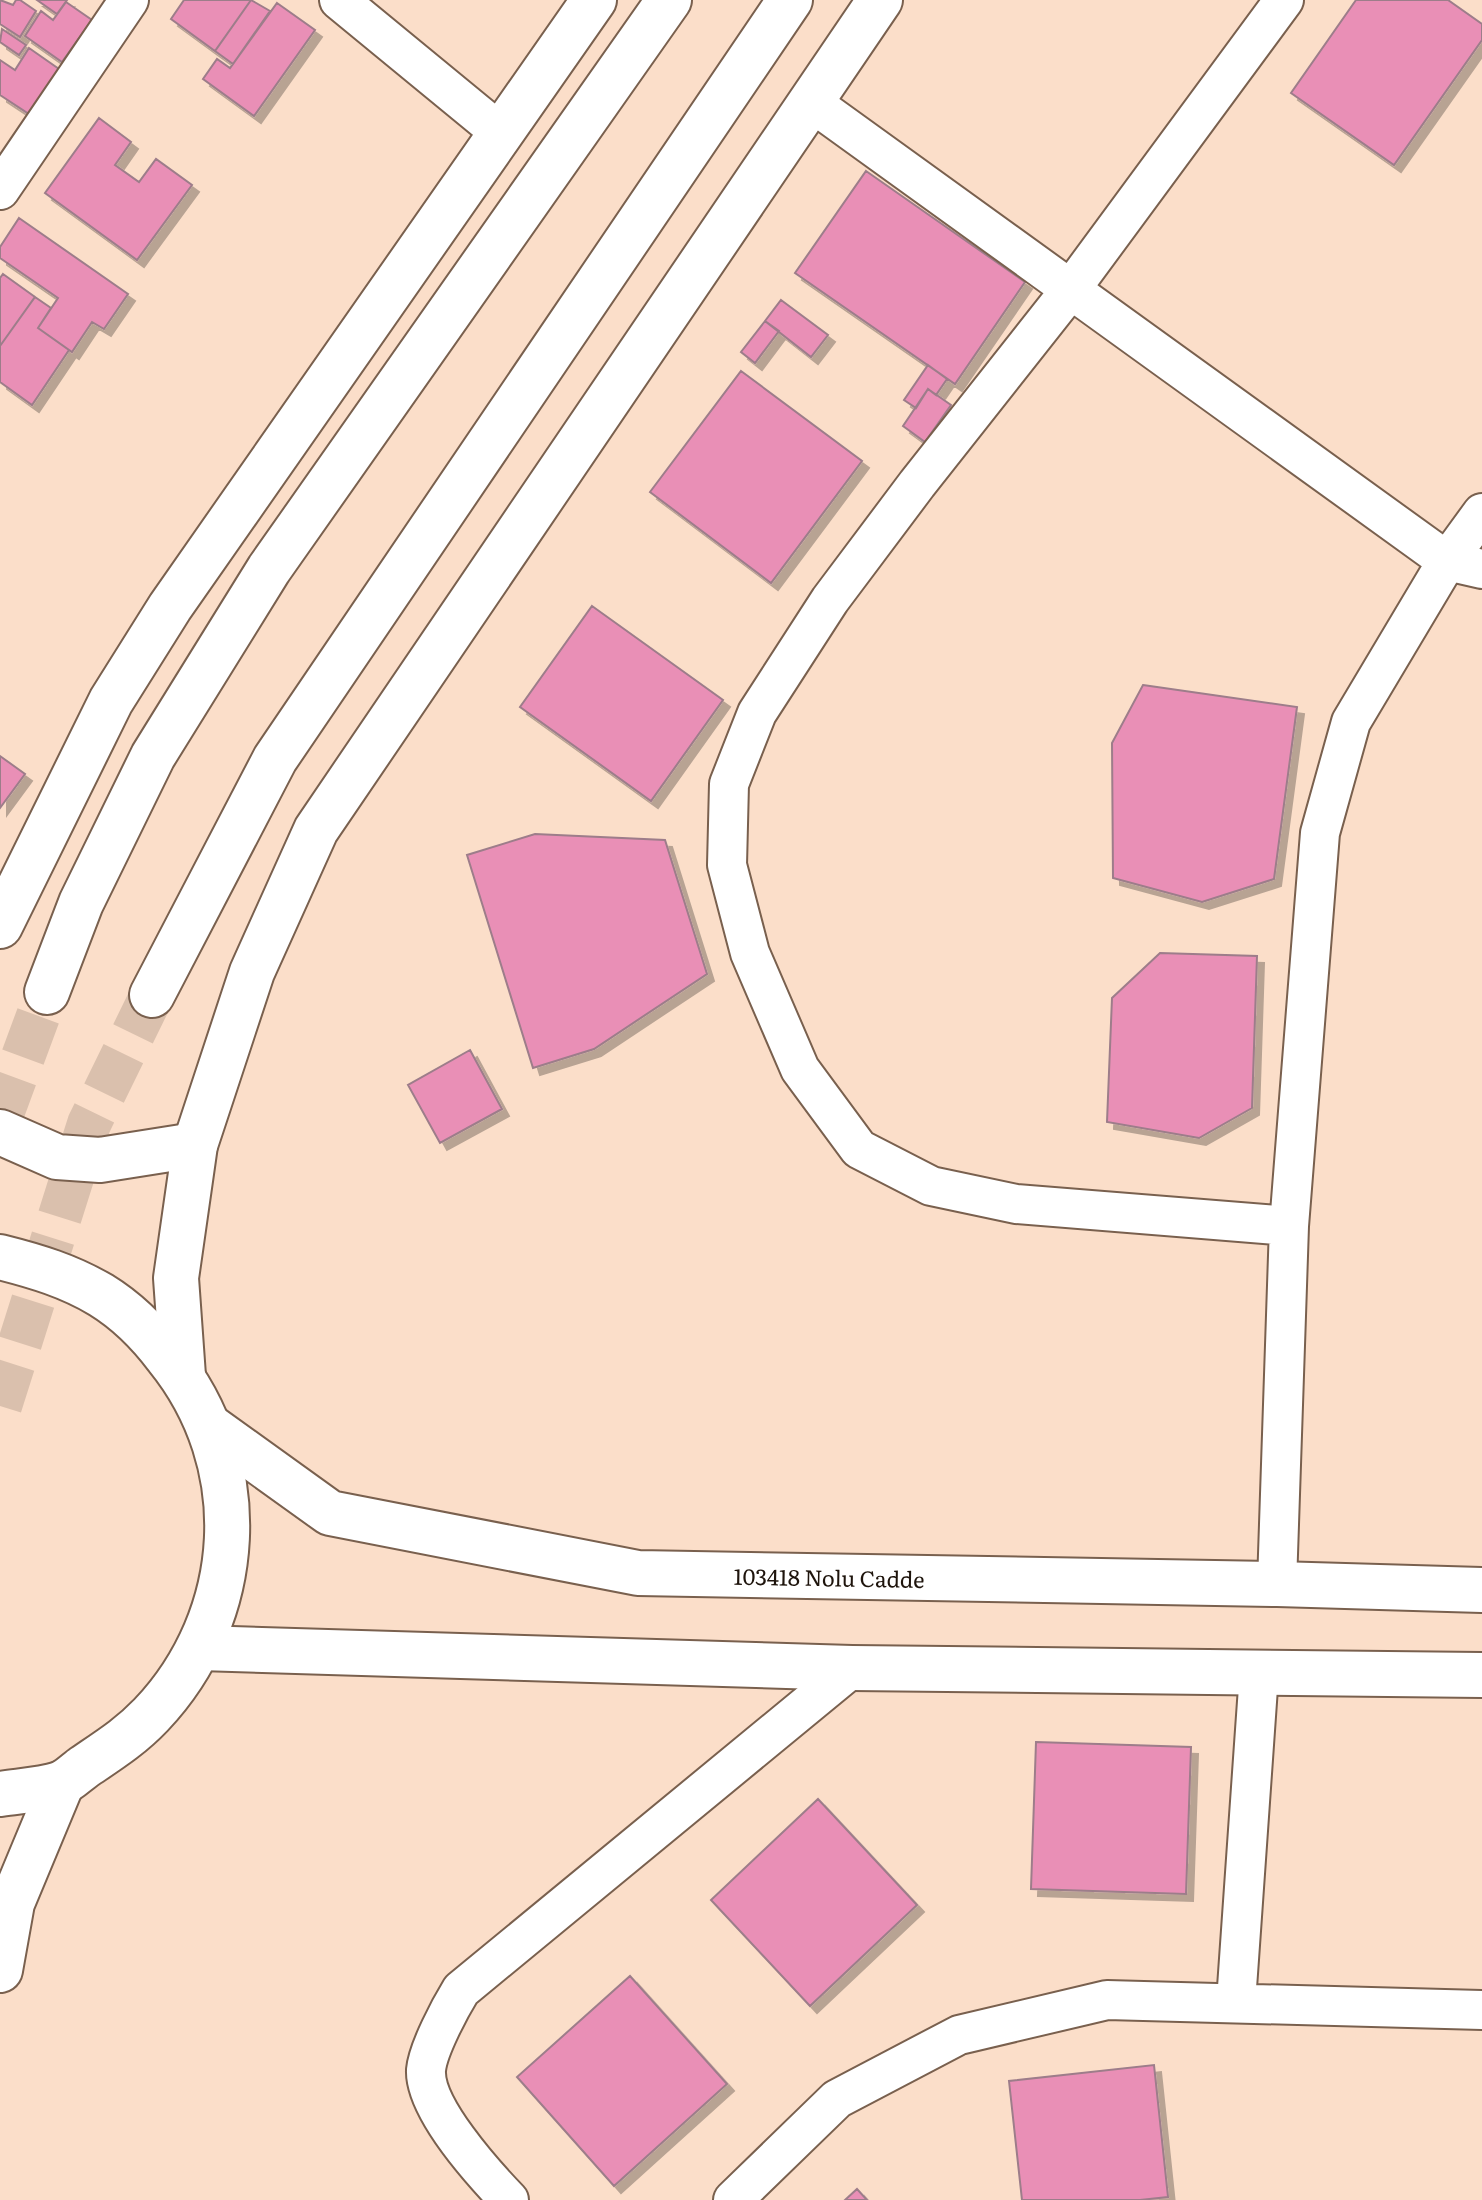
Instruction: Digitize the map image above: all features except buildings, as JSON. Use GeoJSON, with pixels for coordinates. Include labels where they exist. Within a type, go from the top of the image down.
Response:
{"type":"FeatureCollection","features":[{"type":"Feature","properties":{"kind":"main road"},"geometry":{"type":"LineString","coordinates":[[0,926],[111,701],[170,607],[594,0]]}},
{"type":"Feature","properties":{"kind":"main road"},"geometry":{"type":"LineString","coordinates":[[47,992],[81,903],[153,756],[269,569],[669,0]]}},
{"type":"Feature","properties":{"kind":"main road"},"geometry":{"type":"LineString","coordinates":[[152,995],[275,759],[790,0]]}},
{"type":"Feature","properties":{"kind":"main road"},"geometry":{"type":"LineString","coordinates":[[183,1376],[176,1278],[195,1145],[252,972],[316,830],[880,0]]}},
{"type":"Feature","properties":{"kind":"main road"},"geometry":{"type":"LineString","coordinates":[[0,1132],[57,1157],[100,1160],[195,1145]]}},
{"type":"Feature","properties":{"kind":"main road"},"geometry":{"type":"LineString","coordinates":[[0,1257],[52,1270],[103,1296],[147,1331],[183,1376],[209,1426],[225,1481],[228,1538],[220,1594],[200,1648],[169,1696],[130,1737],[62,1783],[0,1794]]}},
{"type":"Feature","properties":{"kind":"main road","name":"103418 Nolu Cadde"},"geometry":{"type":"LineString","coordinates":[[209,1426],[330,1513],[638,1573],[1482,1590]]}},
{"type":"Feature","properties":{"kind":"main road"},"geometry":{"type":"LineString","coordinates":[[200,1648],[852,1668],[1482,1675]]}},
{"type":"Feature","properties":{"kind":"main road"},"geometry":{"type":"LineString","coordinates":[[0,1970],[12,1903],[62,1783]]}},
{"type":"Feature","properties":{"kind":"street"},"geometry":{"type":"LineString","coordinates":[[0,190],[129,0]]}},
{"type":"Feature","properties":{"kind":"street"},"geometry":{"type":"LineString","coordinates":[[339,0],[502,134]]}},
{"type":"Feature","properties":{"kind":"street"},"geometry":{"type":"LineString","coordinates":[[1284,0],[1071,289],[830,600],[757,713],[729,784],[727,865],[750,953],[800,1069],[859,1149],[931,1186],[1016,1204],[1289,1226]]}},
{"type":"Feature","properties":{"kind":"street"},"geometry":{"type":"LineString","coordinates":[[811,102],[1464,565]]}},
{"type":"Feature","properties":{"kind":"street"},"geometry":{"type":"LineString","coordinates":[[1277,1584],[1289,1226],[1320,833],[1351,722],[1464,565],[1482,513]]}},
{"type":"Feature","properties":{"kind":"street"},"geometry":{"type":"LineString","coordinates":[[509,2200],[474,2164],[431,2096],[426,2070],[444,2017],[461,1990],[852,1668]]}},
{"type":"Feature","properties":{"kind":"street"},"geometry":{"type":"LineString","coordinates":[[1236,2002],[1259,1673]]}},
{"type":"Feature","properties":{"kind":"street"},"geometry":{"type":"LineString","coordinates":[[733,2200],[837,2099],[959,2035],[1107,2000],[1482,2010]]}},
{"type":"Feature","properties":{"kind":"tunnel"},"geometry":{"type":"LineString","coordinates":[[0,1119],[47,992]]}},
{"type":"Feature","properties":{"kind":"tunnel"},"geometry":{"type":"LineString","coordinates":[[0,1406],[89,1124],[152,995]]}}]}
